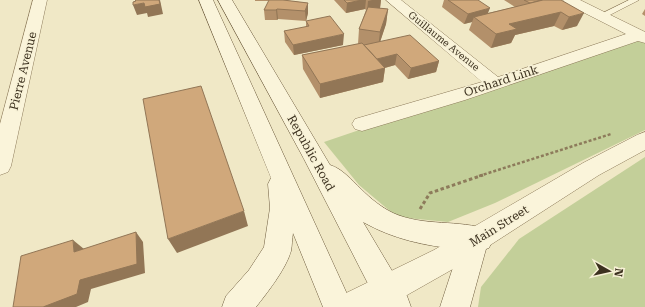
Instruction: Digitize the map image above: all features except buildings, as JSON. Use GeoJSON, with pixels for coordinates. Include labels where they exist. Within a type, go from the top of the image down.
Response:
{"type":"FeatureCollection","features":[{"type":"Feature","properties":{"kind":"street","name":"Pierre Avenue"},"geometry":{"type":"LineString","coordinates":[[0,166],[40,0]]}},
{"type":"Feature","properties":{"kind":"street"},"geometry":{"type":"LineString","coordinates":[[206,0],[278,164],[338,307]]}},
{"type":"Feature","properties":{"kind":"street","name":"Republic Road"},"geometry":{"type":"LineString","coordinates":[[225,0],[315,159],[391,299]]}},
{"type":"Feature","properties":{"kind":"street","name":"Guillaume Avenue"},"geometry":{"type":"LineString","coordinates":[[393,0],[495,83]]}},
{"type":"Feature","properties":{"kind":"street"},"geometry":{"type":"LineString","coordinates":[[570,0],[642,36]]}},
{"type":"Feature","properties":{"kind":"street","name":"Orchard Link"},"geometry":{"type":"LineString","coordinates":[[362,124],[458,96],[642,36]]}},
{"type":"Feature","properties":{"kind":"street","name":"Main Street"},"geometry":{"type":"LineString","coordinates":[[351,307],[391,299],[478,240],[592,169],[645,140]]}},
{"type":"Feature","properties":{"kind":"street"},"geometry":{"type":"LineString","coordinates":[[315,159],[372,214],[398,227],[428,235],[478,240],[455,307]]}},
{"type":"Feature","properties":{"kind":"street"},"geometry":{"type":"LineString","coordinates":[[237,307],[259,280],[277,252],[283,208],[278,164]]}},
{"type":"Feature","properties":{"kind":"lane"},"geometry":{"type":"LineString","coordinates":[[601,16],[635,0]]}},
{"type":"Feature","properties":{"kind":"path"},"geometry":{"type":"LineString","coordinates":[[419,211],[430,193],[613,133]]}},
{"type":"Feature","properties":{"kind":"green space"},"geometry":{"type":"Polygon","coordinates":[[[636,36],[645,41],[645,130],[495,203],[448,222],[397,217],[359,185],[324,142],[636,36]]]}},
{"type":"Feature","properties":{"kind":"green space"},"geometry":{"type":"Polygon","coordinates":[[[645,157],[645,307],[478,307],[481,287],[519,239],[645,157]]]}}]}
